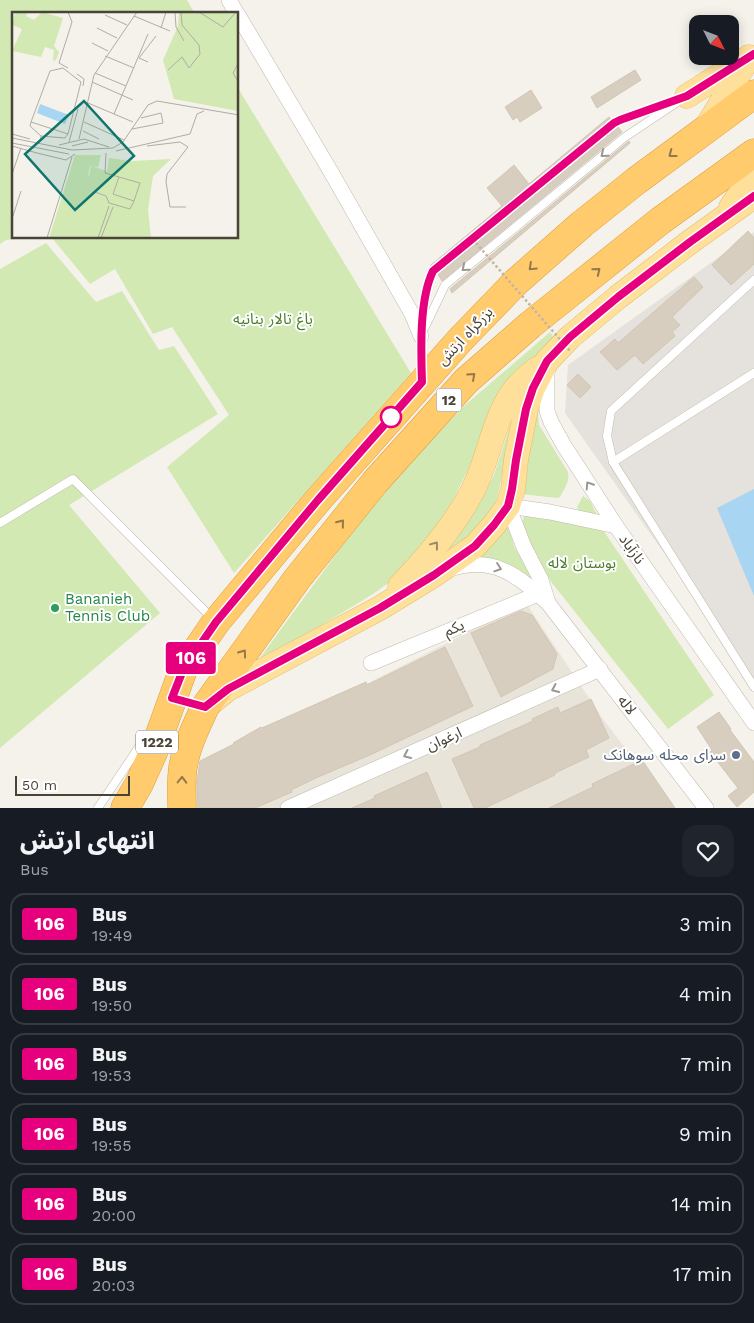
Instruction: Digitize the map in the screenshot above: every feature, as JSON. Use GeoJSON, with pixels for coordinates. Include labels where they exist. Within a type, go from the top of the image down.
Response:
{"type":"FeatureCollection","features":[{"type":"Feature","properties":{"kind":"highway","name":"بزرگراه ارتش"},"geometry":{"type":"LineString","coordinates":[[125,808],[139,784],[153,753],[183,670],[216,622],[318,500],[422,382],[495,303],[544,256],[629,187],[705,129],[742,91]]}},
{"type":"Feature","properties":{"kind":"highway","name":"12"},"geometry":{"type":"LineString","coordinates":[[205,707],[297,579],[375,482],[466,381],[530,325],[660,221],[754,153]]}},
{"type":"Feature","properties":{"kind":"highway"},"geometry":{"type":"LineString","coordinates":[[172,698],[205,707]]}},
{"type":"Feature","properties":{"kind":"highway","name":"1222"},"geometry":{"type":"LineString","coordinates":[[182,808],[182,775],[186,753],[205,707]]}},
{"type":"Feature","properties":{"kind":"main road"},"geometry":{"type":"LineString","coordinates":[[742,91],[752,55]]}},
{"type":"Feature","properties":{"kind":"main road"},"geometry":{"type":"LineString","coordinates":[[687,96],[752,55]]}},
{"type":"Feature","properties":{"kind":"main road"},"geometry":{"type":"LineString","coordinates":[[687,96],[742,91],[754,84]]}},
{"type":"Feature","properties":{"kind":"main road"},"geometry":{"type":"LineString","coordinates":[[723,218],[754,174]]}},
{"type":"Feature","properties":{"kind":"main road"},"geometry":{"type":"LineString","coordinates":[[380,608],[418,567],[457,516],[479,477],[504,410],[513,392],[527,376],[547,361],[570,337],[618,297],[754,196]]}},
{"type":"Feature","properties":{"kind":"main road"},"geometry":{"type":"LineString","coordinates":[[205,707],[228,689],[380,608],[434,575],[475,546],[508,506],[526,409],[533,388],[547,361]]}},
{"type":"Feature","properties":{"kind":"street"},"geometry":{"type":"LineString","coordinates":[[229,0],[236,12]]}},
{"type":"Feature","properties":{"kind":"street"},"geometry":{"type":"LineString","coordinates":[[239,17],[393,280],[412,314],[421,336]]}},
{"type":"Feature","properties":{"kind":"street","name":"نازآباد"},"geometry":{"type":"LineString","coordinates":[[547,361],[547,411],[563,444],[616,526],[754,723]]}},
{"type":"Feature","properties":{"kind":"street"},"geometry":{"type":"LineString","coordinates":[[508,506],[550,512],[616,526]]}},
{"type":"Feature","properties":{"kind":"street","name":"لاله"},"geometry":{"type":"LineString","coordinates":[[508,506],[524,547],[540,580],[543,598]]}},
{"type":"Feature","properties":{"kind":"street","name":"لاله"},"geometry":{"type":"LineString","coordinates":[[434,575],[463,565],[493,566],[518,578],[543,598],[706,808]]}},
{"type":"Feature","properties":{"kind":"street","name":"یکم"},"geometry":{"type":"LineString","coordinates":[[371,663],[543,598]]}},
{"type":"Feature","properties":{"kind":"street","name":"ارغوان"},"geometry":{"type":"LineString","coordinates":[[288,808],[600,670]]}},
{"type":"Feature","properties":{"kind":"lane"},"geometry":{"type":"LineString","coordinates":[[422,382],[421,336],[428,286],[433,271],[614,123],[687,96]]}},
{"type":"Feature","properties":{"kind":"lane"},"geometry":{"type":"LineString","coordinates":[[421,336],[445,285],[625,137],[687,96]]}},
{"type":"Feature","properties":{"kind":"lane"},"geometry":{"type":"LineString","coordinates":[[754,280],[611,411],[607,436],[613,462],[754,687]]}},
{"type":"Feature","properties":{"kind":"lane"},"geometry":{"type":"LineString","coordinates":[[613,462],[754,373]]}},
{"type":"Feature","properties":{"kind":"lane"},"geometry":{"type":"LineString","coordinates":[[0,523],[73,480],[216,622]]}},
{"type":"Feature","properties":{"kind":"lane"},"geometry":{"type":"LineString","coordinates":[[156,722],[172,698]]}},
{"type":"Feature","properties":{"kind":"lane"},"geometry":{"type":"LineString","coordinates":[[98,808],[151,730]]}},
{"type":"Feature","properties":{"kind":"path"},"geometry":{"type":"LineString","coordinates":[[476,243],[570,351]]}},
{"type":"Feature","properties":{"kind":"shaded area"},"geometry":{"type":"Polygon","coordinates":[[[754,232],[754,680],[565,413],[568,365],[754,232]]]}},
{"type":"Feature","properties":{"kind":"shaded area"},"geometry":{"type":"Polygon","coordinates":[[[526,603],[603,719],[671,808],[180,808],[205,766],[526,603]]]}},
{"type":"Feature","properties":{"kind":"green space"},"geometry":{"type":"Polygon","coordinates":[[[0,0],[187,0],[194,12],[12,12],[12,239],[14,239],[6,240],[0,244],[0,0]]]}},
{"type":"Feature","properties":{"kind":"green space","name":"باغ تالار بنانیه"},"geometry":{"type":"Polygon","coordinates":[[[239,90],[411,373],[234,573],[167,467],[229,415],[172,327],[153,334],[115,269],[90,284],[53,239],[239,239],[239,90]]]}},
{"type":"Feature","properties":{"kind":"green space"},"geometry":{"type":"Polygon","coordinates":[[[46,243],[96,302],[122,291],[159,350],[174,346],[218,414],[69,505],[160,613],[0,748],[0,269],[46,243]]]}},
{"type":"Feature","properties":{"kind":"green space"},"geometry":{"type":"Polygon","coordinates":[[[550,332],[556,340],[530,361],[476,451],[452,502],[417,555],[391,581],[373,594],[254,666],[381,493],[464,406],[550,332]]]}},
{"type":"Feature","properties":{"kind":"green space"},"geometry":{"type":"Polygon","coordinates":[[[520,395],[496,503],[474,535],[437,560],[478,504],[494,475],[520,395]]]}},
{"type":"Feature","properties":{"kind":"green space"},"geometry":{"type":"Polygon","coordinates":[[[533,413],[538,414],[539,425],[568,472],[566,485],[560,497],[557,498],[521,494],[533,413]]]}},
{"type":"Feature","properties":{"kind":"green space"},"geometry":{"type":"Polygon","coordinates":[[[583,496],[590,501],[597,515],[579,511],[577,507],[583,496]]]}},
{"type":"Feature","properties":{"kind":"green space","name":"بوستان لاله"},"geometry":{"type":"Polygon","coordinates":[[[525,513],[601,527],[714,695],[668,729],[552,583],[532,551],[522,523],[525,513]]]}},
{"type":"Feature","properties":{"kind":"green space"},"geometry":{"type":"Polygon","coordinates":[[[507,520],[514,546],[537,587],[473,558],[507,520]]]}},
{"type":"Feature","properties":{"kind":"water"},"geometry":{"type":"Polygon","coordinates":[[[754,489],[754,596],[717,508],[754,489]]]}},
{"type":"Feature","properties":{"kind":"building"},"geometry":{"type":"Polygon","coordinates":[[[635,70],[641,80],[597,108],[591,97],[635,70]]]}},
{"type":"Feature","properties":{"kind":"building"},"geometry":{"type":"Polygon","coordinates":[[[531,90],[542,108],[520,122],[517,117],[513,120],[505,107],[531,90]]]}},
{"type":"Feature","properties":{"kind":"building"},"geometry":{"type":"Polygon","coordinates":[[[609,117],[610,119],[430,266],[502,206],[487,188],[514,165],[529,184],[609,117]]]}},
{"type":"Feature","properties":{"kind":"building"},"geometry":{"type":"Polygon","coordinates":[[[618,127],[622,132],[442,281],[438,274],[618,127]]]}},
{"type":"Feature","properties":{"kind":"building"},"geometry":{"type":"Polygon","coordinates":[[[629,141],[630,143],[452,293],[450,289],[629,141]]]}},
{"type":"Feature","properties":{"kind":"building"},"geometry":{"type":"Polygon","coordinates":[[[748,231],[754,238],[754,264],[731,285],[712,265],[748,231]]]}},
{"type":"Feature","properties":{"kind":"building"},"geometry":{"type":"Polygon","coordinates":[[[694,277],[703,287],[672,317],[680,325],[672,332],[675,336],[643,364],[635,355],[617,370],[600,352],[615,339],[618,343],[694,277]]]}},
{"type":"Feature","properties":{"kind":"building"},"geometry":{"type":"Polygon","coordinates":[[[578,374],[591,387],[580,398],[567,385],[578,374]]]}},
{"type":"Feature","properties":{"kind":"building"},"geometry":{"type":"Polygon","coordinates":[[[521,611],[532,615],[557,654],[553,669],[501,697],[471,633],[521,611]]]}},
{"type":"Feature","properties":{"kind":"building"},"geometry":{"type":"Polygon","coordinates":[[[445,647],[473,706],[255,808],[198,808],[197,782],[200,761],[234,744],[261,727],[366,682],[367,685],[445,647]]]}},
{"type":"Feature","properties":{"kind":"building"},"geometry":{"type":"Polygon","coordinates":[[[591,699],[609,738],[586,750],[589,757],[485,808],[474,808],[452,759],[533,721],[532,719],[558,707],[560,713],[591,699]]]}},
{"type":"Feature","properties":{"kind":"building"},"geometry":{"type":"Polygon","coordinates":[[[719,712],[754,762],[754,792],[737,807],[728,796],[738,788],[710,752],[712,750],[697,727],[719,712]]]}},
{"type":"Feature","properties":{"kind":"building"},"geometry":{"type":"Polygon","coordinates":[[[642,760],[675,808],[549,808],[593,787],[592,784],[642,760]]]}},
{"type":"Feature","properties":{"kind":"building"},"geometry":{"type":"Polygon","coordinates":[[[427,772],[442,808],[352,808],[375,798],[374,796],[427,772]]]}},
{"type":"Feature","properties":{"kind":"bus line","name":"106"},"geometry":{"type":"LineString","coordinates":[[754,54],[687,96],[614,123],[433,271],[428,286],[421,336],[422,382],[318,500],[216,622],[183,670],[172,698],[205,707],[228,689],[380,608],[434,575],[475,546],[508,506],[526,409],[533,388],[547,361],[570,337],[618,297],[754,196]]}},
{"type":"Feature","properties":{"kind":"place","name":"Bananieh Tennis Club"},"geometry":{"type":"Point","coordinates":[55,608]}},
{"type":"Feature","properties":{"kind":"place","name":"سرای محله سوهانک"},"geometry":{"type":"Point","coordinates":[736,755]}}]}
